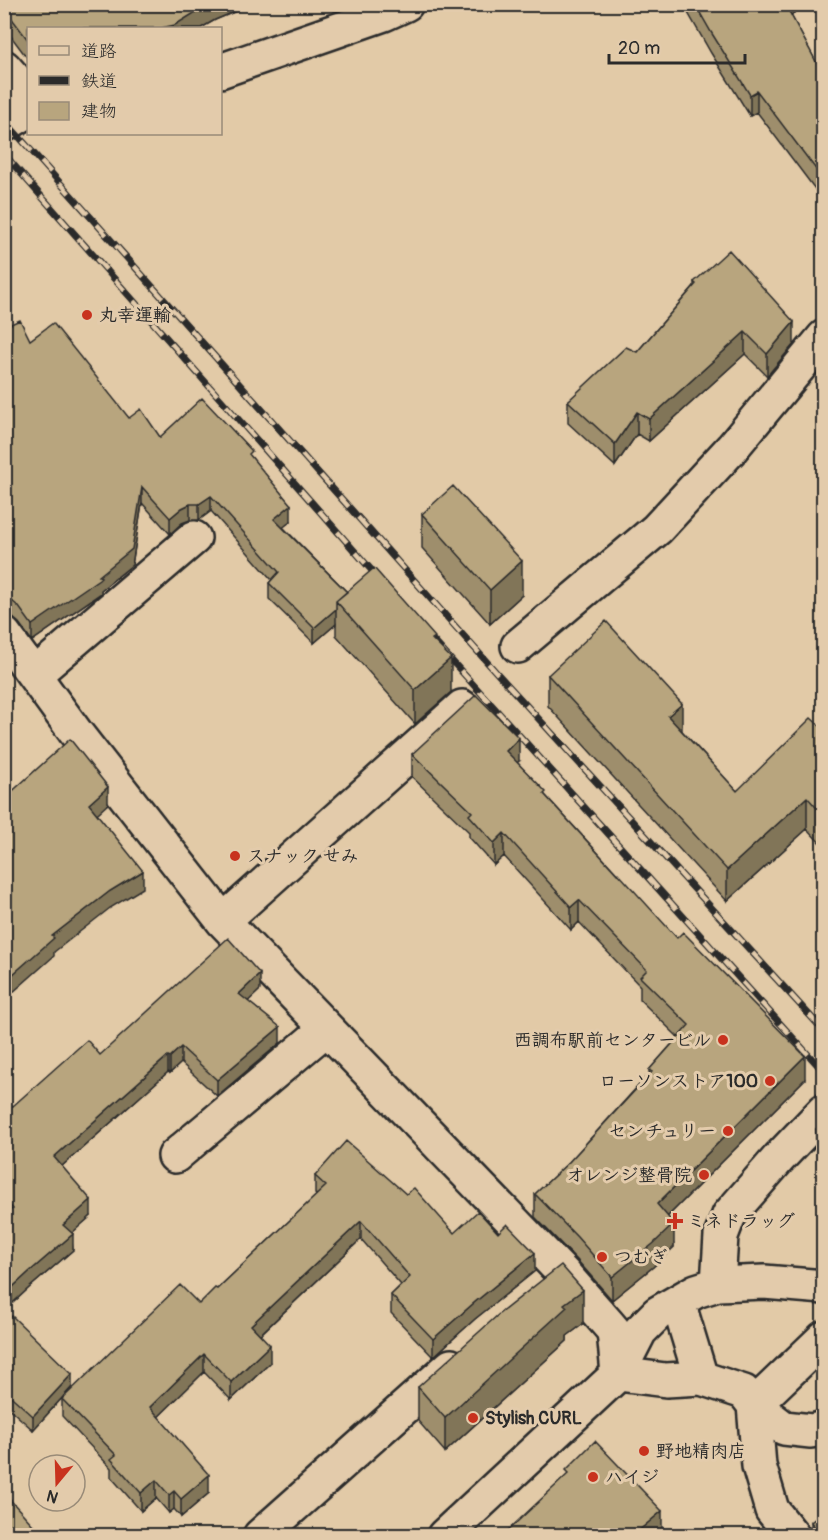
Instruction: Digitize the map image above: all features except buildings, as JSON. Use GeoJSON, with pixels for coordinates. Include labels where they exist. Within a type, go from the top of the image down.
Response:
{"type":"FeatureCollection","features":[{"type":"Feature","properties":{"kind":"street"},"geometry":{"type":"LineString","coordinates":[[222,70],[384,14],[406,4]]}},
{"type":"Feature","properties":{"kind":"street"},"geometry":{"type":"LineString","coordinates":[[4,68],[27,93]]}},
{"type":"Feature","properties":{"kind":"street"},"geometry":{"type":"LineString","coordinates":[[4,125],[27,112]]}},
{"type":"Feature","properties":{"kind":"street"},"geometry":{"type":"LineString","coordinates":[[518,646],[657,529],[732,448],[824,337]]}},
{"type":"Feature","properties":{"kind":"street"},"geometry":{"type":"LineString","coordinates":[[33,675],[194,538]]}},
{"type":"Feature","properties":{"kind":"street"},"geometry":{"type":"LineString","coordinates":[[4,634],[76,733],[223,921],[563,1273],[614,1331],[618,1374]]}},
{"type":"Feature","properties":{"kind":"street"},"geometry":{"type":"LineString","coordinates":[[223,921],[462,707]]}},
{"type":"Feature","properties":{"kind":"street"},"geometry":{"type":"LineString","coordinates":[[175,1156],[326,1029]]}},
{"type":"Feature","properties":{"kind":"street"},"geometry":{"type":"LineString","coordinates":[[718,1284],[721,1236],[729,1215],[824,1111]]}},
{"type":"Feature","properties":{"kind":"street"},"geometry":{"type":"LineString","coordinates":[[538,1293],[563,1273]]}},
{"type":"Feature","properties":{"kind":"street"},"geometry":{"type":"LineString","coordinates":[[444,1536],[618,1374],[640,1331],[658,1313],[696,1291],[718,1284],[764,1282],[824,1287]]}},
{"type":"Feature","properties":{"kind":"street"},"geometry":{"type":"LineString","coordinates":[[678,1302],[701,1378]]}},
{"type":"Feature","properties":{"kind":"street"},"geometry":{"type":"LineString","coordinates":[[754,1405],[824,1338]]}},
{"type":"Feature","properties":{"kind":"street"},"geometry":{"type":"LineString","coordinates":[[260,1536],[470,1350]]}},
{"type":"Feature","properties":{"kind":"street"},"geometry":{"type":"LineString","coordinates":[[618,1374],[666,1380],[701,1378],[744,1392],[754,1405],[784,1428],[811,1431],[824,1428]]}},
{"type":"Feature","properties":{"kind":"street"},"geometry":{"type":"LineString","coordinates":[[754,1405],[759,1466],[765,1488],[772,1510],[793,1536]]}},
{"type":"Feature","properties":{"kind":"railway"},"geometry":{"type":"LineString","coordinates":[[4,120],[495,671],[824,1031]]}},
{"type":"Feature","properties":{"kind":"railway"},"geometry":{"type":"LineString","coordinates":[[4,154],[382,582]]}},
{"type":"Feature","properties":{"kind":"railway"},"geometry":{"type":"LineString","coordinates":[[423,629],[824,1072]]}},
{"type":"Feature","properties":{"kind":"place","name":"丸幸運輸"},"geometry":{"type":"Point","coordinates":[87,315]}},
{"type":"Feature","properties":{"kind":"place","name":"スナック せみ"},"geometry":{"type":"Point","coordinates":[235,856]}},
{"type":"Feature","properties":{"kind":"place","name":"西調布駅前センタービル"},"geometry":{"type":"Point","coordinates":[723,1040]}},
{"type":"Feature","properties":{"kind":"place","name":"ローソンストア100"},"geometry":{"type":"Point","coordinates":[770,1081]}},
{"type":"Feature","properties":{"kind":"place","name":"センチュリー"},"geometry":{"type":"Point","coordinates":[728,1131]}},
{"type":"Feature","properties":{"kind":"place","name":"オレンジ整骨院"},"geometry":{"type":"Point","coordinates":[704,1175]}},
{"type":"Feature","properties":{"kind":"place","name":"ミネドラッグ"},"geometry":{"type":"Point","coordinates":[675,1221]}},
{"type":"Feature","properties":{"kind":"place","name":"つむぎ"},"geometry":{"type":"Point","coordinates":[602,1257]}},
{"type":"Feature","properties":{"kind":"place","name":"Stylish CURL"},"geometry":{"type":"Point","coordinates":[473,1418]}},
{"type":"Feature","properties":{"kind":"place","name":"野地精肉店"},"geometry":{"type":"Point","coordinates":[644,1451]}},
{"type":"Feature","properties":{"kind":"place","name":"ハイジ"},"geometry":{"type":"Point","coordinates":[593,1477]}}]}
